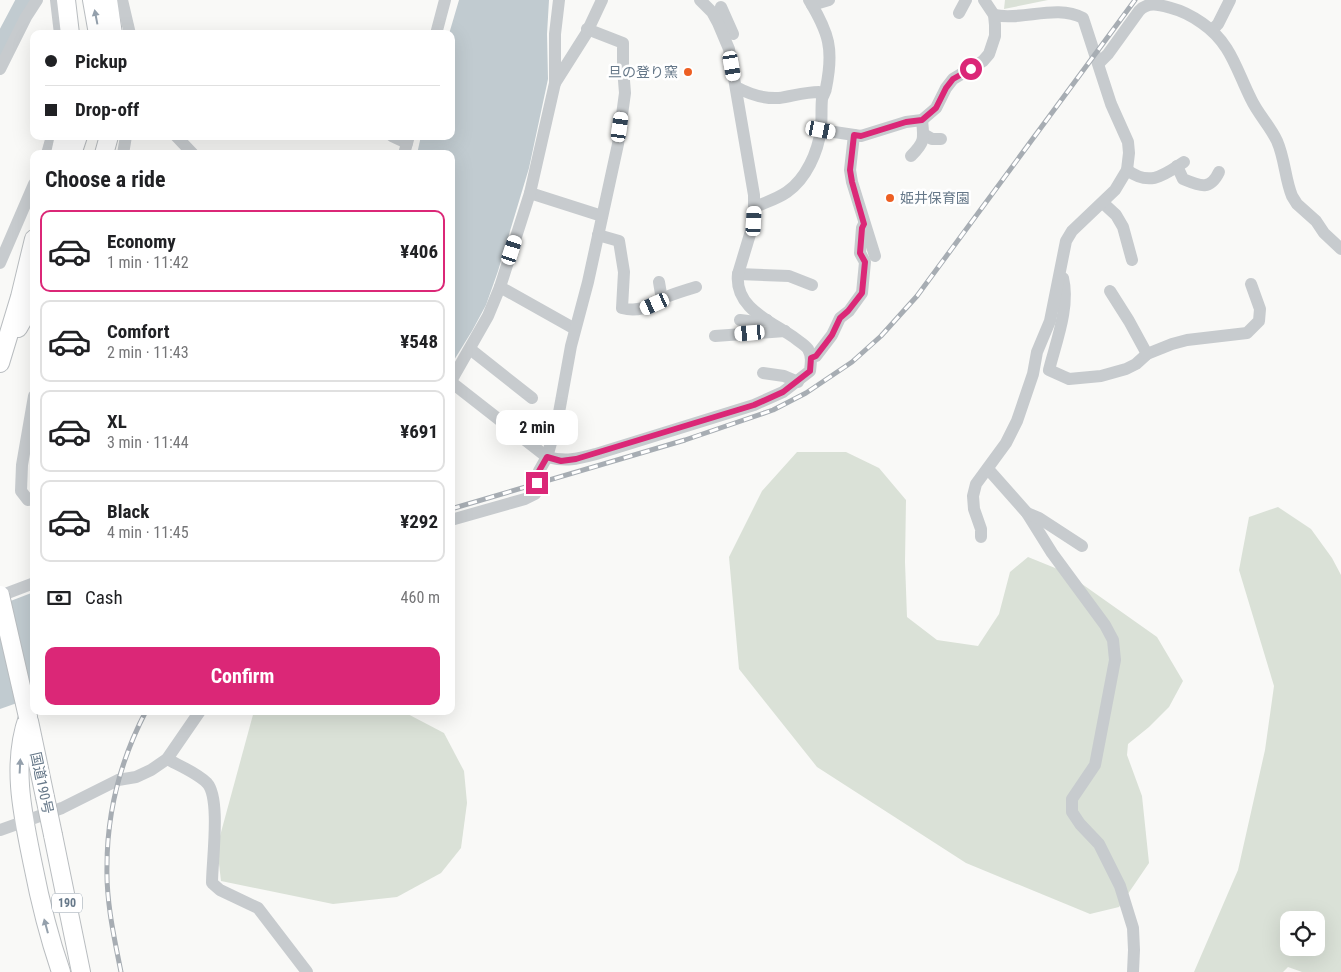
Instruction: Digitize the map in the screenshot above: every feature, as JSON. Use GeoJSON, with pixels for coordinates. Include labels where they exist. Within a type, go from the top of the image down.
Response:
{"type":"FeatureCollection","features":[{"type":"Feature","properties":{"kind":"highway"},"geometry":{"type":"LineString","coordinates":[[66,0],[70,30]]}},
{"type":"Feature","properties":{"kind":"highway"},"geometry":{"type":"LineString","coordinates":[[92,0],[97,30]]}},
{"type":"Feature","properties":{"kind":"highway"},"geometry":{"type":"LineString","coordinates":[[108,0],[112,30]]}},
{"type":"Feature","properties":{"kind":"highway"},"geometry":{"type":"LineString","coordinates":[[27,299],[30,273]]}},
{"type":"Feature","properties":{"kind":"highway"},"geometry":{"type":"LineString","coordinates":[[0,361],[27,299],[30,282]]}},
{"type":"Feature","properties":{"kind":"highway","name":"国道190号"},"geometry":{"type":"LineString","coordinates":[[0,596],[28,717],[81,972]]}},
{"type":"Feature","properties":{"kind":"highway"},"geometry":{"type":"LineString","coordinates":[[28,717],[22,734],[19,780],[20,801],[45,921],[61,972]]}},
{"type":"Feature","properties":{"kind":"street"},"geometry":{"type":"LineString","coordinates":[[0,69],[26,17],[37,0]]}},
{"type":"Feature","properties":{"kind":"street"},"geometry":{"type":"LineString","coordinates":[[56,0],[60,30]]}},
{"type":"Feature","properties":{"kind":"street"},"geometry":{"type":"LineString","coordinates":[[122,0],[129,30]]}},
{"type":"Feature","properties":{"kind":"street"},"geometry":{"type":"LineString","coordinates":[[437,30],[445,0]]}},
{"type":"Feature","properties":{"kind":"street"},"geometry":{"type":"LineString","coordinates":[[455,374],[488,316],[500,288],[530,193],[554,83],[555,34],[559,0]]}},
{"type":"Feature","properties":{"kind":"street"},"geometry":{"type":"LineString","coordinates":[[554,83],[586,34],[602,0]]}},
{"type":"Feature","properties":{"kind":"street"},"geometry":{"type":"LineString","coordinates":[[455,384],[547,457],[561,461],[596,454],[754,405],[783,392],[810,371],[811,358],[807,347],[785,330],[767,320],[743,300],[739,292],[738,274],[754,221],[755,207],[730,55],[724,34],[712,12],[700,0]]}},
{"type":"Feature","properties":{"kind":"street"},"geometry":{"type":"LineString","coordinates":[[755,207],[788,192],[798,182],[810,163],[821,130],[822,97],[826,91],[829,69],[829,41],[820,17],[811,3],[829,0]]}},
{"type":"Feature","properties":{"kind":"street"},"geometry":{"type":"LineString","coordinates":[[959,13],[966,0]]}},
{"type":"Feature","properties":{"kind":"street"},"geometry":{"type":"LineString","coordinates":[[821,130],[861,136],[906,122],[922,120],[936,108],[953,79],[983,61],[989,54],[995,36],[994,16],[984,0]]}},
{"type":"Feature","properties":{"kind":"street"},"geometry":{"type":"LineString","coordinates":[[1212,30],[1218,24],[1230,0]]}},
{"type":"Feature","properties":{"kind":"street"},"geometry":{"type":"LineString","coordinates":[[1099,64],[1139,11],[1150,4],[1188,14],[1212,30],[1223,41],[1230,53],[1251,100],[1276,140],[1292,196],[1297,204],[1316,221],[1328,238],[1341,249]]}},
{"type":"Feature","properties":{"kind":"street"},"geometry":{"type":"LineString","coordinates":[[981,537],[981,529],[974,509],[976,484],[1006,442],[1017,421],[1033,374],[1037,352],[1050,321],[1066,241],[1072,232],[1115,190],[1127,170],[1129,153],[1128,142],[1111,104],[1083,18],[1068,6],[1005,18],[994,16]]}},
{"type":"Feature","properties":{"kind":"street"},"geometry":{"type":"LineString","coordinates":[[721,7],[735,38],[735,48],[730,55]]}},
{"type":"Feature","properties":{"kind":"street"},"geometry":{"type":"LineString","coordinates":[[455,519],[525,499],[535,494],[539,471],[547,457],[558,418],[575,328],[588,282],[618,144],[625,94],[622,68],[623,43],[587,29]]}},
{"type":"Feature","properties":{"kind":"street"},"geometry":{"type":"LineString","coordinates":[[736,86],[752,95],[778,98],[806,92],[819,92],[822,97]]}},
{"type":"Feature","properties":{"kind":"street"},"geometry":{"type":"LineString","coordinates":[[911,156],[921,146],[924,135],[922,120]]}},
{"type":"Feature","properties":{"kind":"street"},"geometry":{"type":"LineString","coordinates":[[854,135],[850,170],[852,182],[875,256]]}},
{"type":"Feature","properties":{"kind":"street"},"geometry":{"type":"LineString","coordinates":[[924,135],[932,140],[941,139]]}},
{"type":"Feature","properties":{"kind":"street"},"geometry":{"type":"LineString","coordinates":[[180,140],[189,150]]}},
{"type":"Feature","properties":{"kind":"street"},"geometry":{"type":"LineString","coordinates":[[1127,170],[1145,178],[1156,179],[1180,164],[1183,179],[1194,184],[1208,186],[1214,182],[1219,172]]}},
{"type":"Feature","properties":{"kind":"street"},"geometry":{"type":"LineString","coordinates":[[0,263],[30,193]]}},
{"type":"Feature","properties":{"kind":"street"},"geometry":{"type":"LineString","coordinates":[[530,193],[602,216]]}},
{"type":"Feature","properties":{"kind":"street"},"geometry":{"type":"LineString","coordinates":[[1103,203],[1116,215],[1123,227],[1132,260]]}},
{"type":"Feature","properties":{"kind":"street"},"geometry":{"type":"LineString","coordinates":[[811,358],[816,356],[821,350],[832,335],[840,318],[862,293],[865,262],[860,253],[864,224]]}},
{"type":"Feature","properties":{"kind":"street"},"geometry":{"type":"LineString","coordinates":[[598,235],[619,241],[624,272],[622,308],[631,311],[643,310],[664,299],[696,287]]}},
{"type":"Feature","properties":{"kind":"street"},"geometry":{"type":"LineString","coordinates":[[1060,268],[1066,289],[1064,311],[1049,370],[1069,379],[1101,376],[1126,369],[1136,364],[1147,354],[1187,340],[1248,333],[1259,321],[1260,309],[1251,284]]}},
{"type":"Feature","properties":{"kind":"street"},"geometry":{"type":"LineString","coordinates":[[738,274],[789,276],[812,285]]}},
{"type":"Feature","properties":{"kind":"street"},"geometry":{"type":"LineString","coordinates":[[659,282],[664,299]]}},
{"type":"Feature","properties":{"kind":"street"},"geometry":{"type":"LineString","coordinates":[[500,288],[575,328]]}},
{"type":"Feature","properties":{"kind":"street"},"geometry":{"type":"LineString","coordinates":[[1110,291],[1147,354]]}},
{"type":"Feature","properties":{"kind":"street"},"geometry":{"type":"LineString","coordinates":[[740,320],[756,322],[767,320]]}},
{"type":"Feature","properties":{"kind":"street"},"geometry":{"type":"LineString","coordinates":[[714,336],[785,330]]}},
{"type":"Feature","properties":{"kind":"street"},"geometry":{"type":"LineString","coordinates":[[470,349],[532,398]]}},
{"type":"Feature","properties":{"kind":"street"},"geometry":{"type":"LineString","coordinates":[[763,373],[784,376],[798,382]]}},
{"type":"Feature","properties":{"kind":"street"},"geometry":{"type":"LineString","coordinates":[[28,500],[21,491],[30,422]]}},
{"type":"Feature","properties":{"kind":"street"},"geometry":{"type":"LineString","coordinates":[[988,469],[1027,513],[1052,553],[1105,625],[1113,640],[1115,660],[1095,765],[1072,799],[1072,812],[1080,824],[1099,844],[1120,886],[1133,928],[1133,972]]}},
{"type":"Feature","properties":{"kind":"street"},"geometry":{"type":"LineString","coordinates":[[1027,513],[1040,518],[1082,546]]}},
{"type":"Feature","properties":{"kind":"street"},"geometry":{"type":"LineString","coordinates":[[0,596],[30,585]]}},
{"type":"Feature","properties":{"kind":"street"},"geometry":{"type":"LineString","coordinates":[[0,830],[62,808],[118,780],[136,777],[151,770],[167,759],[197,715]]}},
{"type":"Feature","properties":{"kind":"street"},"geometry":{"type":"LineString","coordinates":[[167,759],[207,784],[212,793],[214,807],[212,882],[220,890],[258,908],[307,972]]}},
{"type":"Feature","properties":{"kind":"shaded area"},"geometry":{"type":"Polygon","coordinates":[[[459,0],[549,0],[547,34],[548,79],[529,168],[486,305],[455,359],[455,150],[418,150],[420,140],[455,140],[455,30],[450,30],[459,0]]]}},
{"type":"Feature","properties":{"kind":"shaded area"},"geometry":{"type":"Polygon","coordinates":[[[1005,0],[1048,0],[1004,9],[1005,0]]]}},
{"type":"Feature","properties":{"kind":"shaded area"},"geometry":{"type":"Polygon","coordinates":[[[797,452],[846,452],[879,468],[906,500],[905,562],[907,617],[937,640],[978,646],[999,614],[1010,572],[1028,557],[1065,572],[1157,637],[1183,681],[1169,707],[1128,744],[1127,755],[1142,796],[1149,863],[1119,907],[1090,914],[966,863],[817,767],[739,669],[729,557],[762,491],[797,452]]]}},
{"type":"Feature","properties":{"kind":"shaded area"},"geometry":{"type":"Polygon","coordinates":[[[1278,507],[1311,529],[1332,558],[1341,575],[1341,972],[1302,972],[1288,967],[1283,972],[1194,972],[1238,870],[1265,750],[1274,686],[1239,570],[1249,517],[1278,507]]]}},
{"type":"Feature","properties":{"kind":"shaded area"},"geometry":{"type":"Polygon","coordinates":[[[30,594],[30,698],[0,709],[0,605],[30,594]]]}},
{"type":"Feature","properties":{"kind":"shaded area"},"geometry":{"type":"Polygon","coordinates":[[[253,715],[410,715],[444,733],[464,771],[467,803],[461,848],[441,873],[397,897],[333,904],[221,881],[217,847],[253,715]]]}},
{"type":"Feature","properties":{"kind":"waterway"},"geometry":{"type":"LineString","coordinates":[[0,49],[26,0]]}},
{"type":"Feature","properties":{"kind":"railway"},"geometry":{"type":"LineString","coordinates":[[455,508],[685,440],[773,410],[806,393],[852,362],[881,336],[917,296],[1135,0]]}},
{"type":"Feature","properties":{"kind":"railway"},"geometry":{"type":"LineString","coordinates":[[121,972],[109,906],[107,879],[108,846],[117,786],[129,748],[144,715]]}},
{"type":"Feature","properties":{"kind":"place","name":"旦の登り窯"},"geometry":{"type":"Point","coordinates":[688,72]}},
{"type":"Feature","properties":{"kind":"place","name":"姫井保育園"},"geometry":{"type":"Point","coordinates":[890,198]}},
{"type":"Feature","properties":{"kind":"route"},"geometry":{"type":"LineString","coordinates":[[537,483],[539,471],[547,457],[561,461],[576,459],[740,410],[783,392],[810,371],[811,358],[816,356],[832,335],[840,318],[848,311],[863,289],[865,262],[860,253],[864,224],[850,170],[854,135],[861,136],[906,122],[922,120],[936,108],[953,79],[971,69]]}}]}
